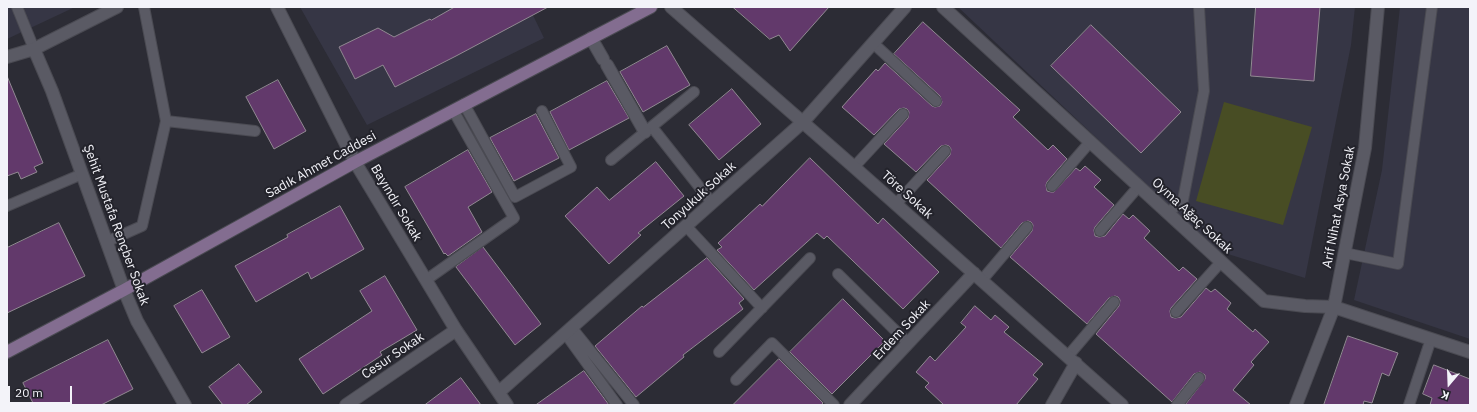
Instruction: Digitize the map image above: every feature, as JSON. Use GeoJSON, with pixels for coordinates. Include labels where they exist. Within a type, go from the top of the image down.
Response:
{"type":"FeatureCollection","features":[{"type":"Feature","properties":{"kind":"main road","name":"Sadık Ahmet Caddesi"},"geometry":{"type":"LineString","coordinates":[[7,352],[124,290],[355,162],[651,7]]}},
{"type":"Feature","properties":{"kind":"street"},"geometry":{"type":"LineString","coordinates":[[7,57],[34,49],[117,7]]}},
{"type":"Feature","properties":{"kind":"street","name":"Bayındır Sokak"},"geometry":{"type":"LineString","coordinates":[[277,7],[355,162],[456,330],[507,405]]}},
{"type":"Feature","properties":{"kind":"street","name":"Töre Sokak"},"geometry":{"type":"LineString","coordinates":[[671,7],[1122,405]]}},
{"type":"Feature","properties":{"kind":"street","name":"Tonyukuk Sokak"},"geometry":{"type":"LineString","coordinates":[[499,392],[803,122],[905,7]]}},
{"type":"Feature","properties":{"kind":"street","name":"Oyma Ağaç Sokak"},"geometry":{"type":"LineString","coordinates":[[943,7],[1264,301],[1305,306],[1334,307],[1470,352]]}},
{"type":"Feature","properties":{"kind":"street","name":"Arif Nihat Asya Sokak"},"geometry":{"type":"LineString","coordinates":[[1296,405],[1334,307],[1365,148],[1378,7]]}},
{"type":"Feature","properties":{"kind":"street"},"geometry":{"type":"LineString","coordinates":[[591,38],[648,130]]}},
{"type":"Feature","properties":{"kind":"street","name":"Şehit Mustafa Rençber Sokak"},"geometry":{"type":"LineString","coordinates":[[34,49],[52,91],[106,242],[137,322],[185,405]]}},
{"type":"Feature","properties":{"kind":"street","name":"Erdem Sokak"},"geometry":{"type":"LineString","coordinates":[[850,405],[908,343],[978,277]]}},
{"type":"Feature","properties":{"kind":"street","name":"Cesur Sokak"},"geometry":{"type":"LineString","coordinates":[[346,405],[456,330]]}},
{"type":"Feature","properties":{"kind":"street"},"geometry":{"type":"LineString","coordinates":[[1052,405],[1072,360]]}},
{"type":"Feature","properties":{"kind":"lane"},"geometry":{"type":"LineString","coordinates":[[17,7],[34,49]]}},
{"type":"Feature","properties":{"kind":"lane"},"geometry":{"type":"LineString","coordinates":[[106,242],[142,226],[166,121],[144,7]]}},
{"type":"Feature","properties":{"kind":"lane"},"geometry":{"type":"LineString","coordinates":[[1168,213],[1183,200],[1204,91],[1199,7]]}},
{"type":"Feature","properties":{"kind":"lane"},"geometry":{"type":"LineString","coordinates":[[1345,253],[1398,264],[1432,7]]}},
{"type":"Feature","properties":{"kind":"lane"},"geometry":{"type":"LineString","coordinates":[[873,43],[936,101]]}},
{"type":"Feature","properties":{"kind":"lane"},"geometry":{"type":"LineString","coordinates":[[611,160],[694,92]]}},
{"type":"Feature","properties":{"kind":"lane"},"geometry":{"type":"LineString","coordinates":[[464,104],[515,196],[571,167],[542,111]]}},
{"type":"Feature","properties":{"kind":"lane"},"geometry":{"type":"LineString","coordinates":[[426,280],[514,218],[453,110]]}},
{"type":"Feature","properties":{"kind":"lane"},"geometry":{"type":"LineString","coordinates":[[854,167],[903,114]]}},
{"type":"Feature","properties":{"kind":"lane"},"geometry":{"type":"LineString","coordinates":[[166,121],[255,131]]}},
{"type":"Feature","properties":{"kind":"lane"},"geometry":{"type":"LineString","coordinates":[[648,130],[712,203]]}},
{"type":"Feature","properties":{"kind":"lane"},"geometry":{"type":"LineString","coordinates":[[1052,186],[1090,142]]}},
{"type":"Feature","properties":{"kind":"lane"},"geometry":{"type":"LineString","coordinates":[[896,204],[945,151]]}},
{"type":"Feature","properties":{"kind":"lane"},"geometry":{"type":"LineString","coordinates":[[7,206],[82,174]]}},
{"type":"Feature","properties":{"kind":"lane"},"geometry":{"type":"LineString","coordinates":[[1100,231],[1139,186]]}},
{"type":"Feature","properties":{"kind":"lane"},"geometry":{"type":"LineString","coordinates":[[686,226],[762,308]]}},
{"type":"Feature","properties":{"kind":"lane"},"geometry":{"type":"LineString","coordinates":[[978,277],[1027,227]]}},
{"type":"Feature","properties":{"kind":"lane"},"geometry":{"type":"LineString","coordinates":[[719,352],[810,258]]}},
{"type":"Feature","properties":{"kind":"lane"},"geometry":{"type":"LineString","coordinates":[[1176,312],[1221,262]]}},
{"type":"Feature","properties":{"kind":"lane"},"geometry":{"type":"LineString","coordinates":[[838,274],[908,343]]}},
{"type":"Feature","properties":{"kind":"lane"},"geometry":{"type":"LineString","coordinates":[[1072,360],[1114,302]]}},
{"type":"Feature","properties":{"kind":"lane"},"geometry":{"type":"LineString","coordinates":[[568,330],[617,405]]}},
{"type":"Feature","properties":{"kind":"lane"},"geometry":{"type":"LineString","coordinates":[[568,330],[634,405]]}},
{"type":"Feature","properties":{"kind":"lane"},"geometry":{"type":"LineString","coordinates":[[1409,405],[1432,339]]}},
{"type":"Feature","properties":{"kind":"lane"},"geometry":{"type":"LineString","coordinates":[[736,380],[772,343],[834,405]]}},
{"type":"Feature","properties":{"kind":"lane"},"geometry":{"type":"LineString","coordinates":[[1177,405],[1199,378]]}},
{"type":"Feature","properties":{"kind":"shaded area"},"geometry":{"type":"Polygon","coordinates":[[[7,7],[75,7],[7,39],[7,7]]]}},
{"type":"Feature","properties":{"kind":"shaded area"},"geometry":{"type":"Polygon","coordinates":[[[300,7],[529,7],[544,38],[367,125],[300,7]]]}},
{"type":"Feature","properties":{"kind":"shaded area"},"geometry":{"type":"Polygon","coordinates":[[[958,7],[1355,7],[1351,45],[1305,278],[1215,250],[958,7]]]}},
{"type":"Feature","properties":{"kind":"shaded area"},"geometry":{"type":"Polygon","coordinates":[[[1400,7],[1470,7],[1470,339],[1354,300],[1382,170],[1400,7]]]}},
{"type":"Feature","properties":{"kind":"green space"},"geometry":{"type":"Polygon","coordinates":[[[1224,102],[1312,127],[1283,225],[1196,201],[1224,102]]]}},
{"type":"Feature","properties":{"kind":"building"},"geometry":{"type":"Polygon","coordinates":[[[455,7],[548,7],[395,87],[383,65],[355,79],[339,47],[378,28],[394,37],[455,7]]]}},
{"type":"Feature","properties":{"kind":"building"},"geometry":{"type":"Polygon","coordinates":[[[733,7],[829,7],[790,51],[779,35],[770,39],[733,7]]]}},
{"type":"Feature","properties":{"kind":"building"},"geometry":{"type":"Polygon","coordinates":[[[1256,7],[1320,7],[1314,81],[1251,76],[1256,7]]]}},
{"type":"Feature","properties":{"kind":"building"},"geometry":{"type":"Polygon","coordinates":[[[923,22],[1020,110],[1013,117],[1048,150],[1053,145],[1067,159],[1047,182],[1047,191],[1054,192],[1076,168],[1080,171],[1085,166],[1101,180],[1094,187],[1114,205],[1095,227],[1095,236],[1105,236],[1123,214],[1129,219],[1133,215],[1150,231],[1144,238],[1179,271],[1183,267],[1197,279],[1171,308],[1171,317],[1181,317],[1206,288],[1211,292],[1215,289],[1231,303],[1227,309],[1253,332],[1255,329],[1269,342],[1251,362],[1254,365],[1233,390],[1251,405],[1185,405],[1205,379],[1205,375],[1200,372],[1194,374],[1172,402],[1096,334],[1119,306],[1120,300],[1118,297],[1115,296],[1109,298],[1087,324],[1010,257],[1032,231],[1033,225],[1031,222],[1028,221],[1022,223],[1001,248],[927,180],[950,155],[951,149],[949,146],[941,146],[916,172],[884,144],[908,118],[909,112],[907,109],[899,109],[874,135],[842,107],[876,69],[878,71],[885,63],[932,106],[940,106],[942,102],[940,96],[894,54],[923,22]]]}},
{"type":"Feature","properties":{"kind":"building"},"geometry":{"type":"Polygon","coordinates":[[[1091,25],[1181,112],[1141,153],[1051,66],[1091,25]]]}},
{"type":"Feature","properties":{"kind":"building"},"geometry":{"type":"Polygon","coordinates":[[[667,46],[690,85],[643,112],[620,72],[667,46]]]}},
{"type":"Feature","properties":{"kind":"building"},"geometry":{"type":"Polygon","coordinates":[[[7,76],[43,163],[34,167],[37,172],[21,179],[18,172],[7,176],[7,76]]]}},
{"type":"Feature","properties":{"kind":"building"},"geometry":{"type":"Polygon","coordinates":[[[278,80],[306,131],[274,149],[246,97],[278,80]]]}},
{"type":"Feature","properties":{"kind":"building"},"geometry":{"type":"Polygon","coordinates":[[[607,81],[629,118],[569,150],[550,112],[607,81]]]}},
{"type":"Feature","properties":{"kind":"building"},"geometry":{"type":"Polygon","coordinates":[[[732,89],[761,124],[719,160],[689,125],[732,89]]]}},
{"type":"Feature","properties":{"kind":"building"},"geometry":{"type":"Polygon","coordinates":[[[536,114],[559,158],[514,181],[490,138],[536,114]]]}},
{"type":"Feature","properties":{"kind":"building"},"geometry":{"type":"Polygon","coordinates":[[[468,150],[492,192],[468,207],[482,232],[448,256],[445,253],[444,254],[405,187],[468,150]]]}},
{"type":"Feature","properties":{"kind":"building"},"geometry":{"type":"Polygon","coordinates":[[[810,158],[878,224],[883,218],[939,272],[903,309],[827,236],[824,239],[817,233],[754,290],[717,250],[722,247],[718,243],[760,204],[762,206],[810,158]]]}},
{"type":"Feature","properties":{"kind":"building"},"geometry":{"type":"Polygon","coordinates":[[[656,162],[684,196],[638,233],[641,235],[609,264],[565,216],[597,187],[609,200],[656,162]]]}},
{"type":"Feature","properties":{"kind":"building"},"geometry":{"type":"Polygon","coordinates":[[[340,206],[364,249],[311,279],[308,272],[256,302],[235,266],[340,206]]]}},
{"type":"Feature","properties":{"kind":"building"},"geometry":{"type":"Polygon","coordinates":[[[59,223],[85,276],[7,313],[7,248],[59,223]]]}},
{"type":"Feature","properties":{"kind":"building"},"geometry":{"type":"Polygon","coordinates":[[[483,247],[541,324],[515,345],[456,267],[483,247]]]}},
{"type":"Feature","properties":{"kind":"building"},"geometry":{"type":"Polygon","coordinates":[[[707,258],[744,299],[739,303],[743,309],[683,355],[684,357],[636,397],[595,346],[642,306],[643,307],[707,258]]]}},
{"type":"Feature","properties":{"kind":"building"},"geometry":{"type":"Polygon","coordinates":[[[385,276],[417,330],[380,352],[382,355],[323,394],[299,359],[372,311],[360,291],[385,276]]]}},
{"type":"Feature","properties":{"kind":"building"},"geometry":{"type":"Polygon","coordinates":[[[202,290],[230,337],[202,353],[174,306],[202,290]]]}},
{"type":"Feature","properties":{"kind":"building"},"geometry":{"type":"Polygon","coordinates":[[[843,299],[885,341],[832,394],[790,352],[843,299]]]}},
{"type":"Feature","properties":{"kind":"building"},"geometry":{"type":"Polygon","coordinates":[[[975,306],[991,320],[995,315],[1009,327],[1004,332],[1043,364],[1033,375],[1038,379],[1016,405],[944,405],[925,387],[929,383],[916,372],[930,356],[935,361],[966,327],[961,323],[975,306]]]}},
{"type":"Feature","properties":{"kind":"building"},"geometry":{"type":"Polygon","coordinates":[[[1348,336],[1398,353],[1389,376],[1382,373],[1372,403],[1364,401],[1363,405],[1324,405],[1348,336]]]}},
{"type":"Feature","properties":{"kind":"building"},"geometry":{"type":"Polygon","coordinates":[[[108,340],[133,389],[101,405],[34,405],[23,383],[108,340]]]}},
{"type":"Feature","properties":{"kind":"building"},"geometry":{"type":"Polygon","coordinates":[[[779,359],[823,403],[821,405],[733,405],[779,359]]]}},
{"type":"Feature","properties":{"kind":"building"},"geometry":{"type":"Polygon","coordinates":[[[239,364],[262,392],[246,405],[223,405],[209,387],[239,364]]]}},
{"type":"Feature","properties":{"kind":"building"},"geometry":{"type":"Polygon","coordinates":[[[1434,365],[1470,379],[1470,405],[1430,405],[1432,398],[1423,394],[1434,365]]]}},
{"type":"Feature","properties":{"kind":"building"},"geometry":{"type":"Polygon","coordinates":[[[584,371],[609,405],[536,405],[584,371]]]}},
{"type":"Feature","properties":{"kind":"building"},"geometry":{"type":"Polygon","coordinates":[[[461,378],[481,405],[425,405],[461,378]]]}}]}
